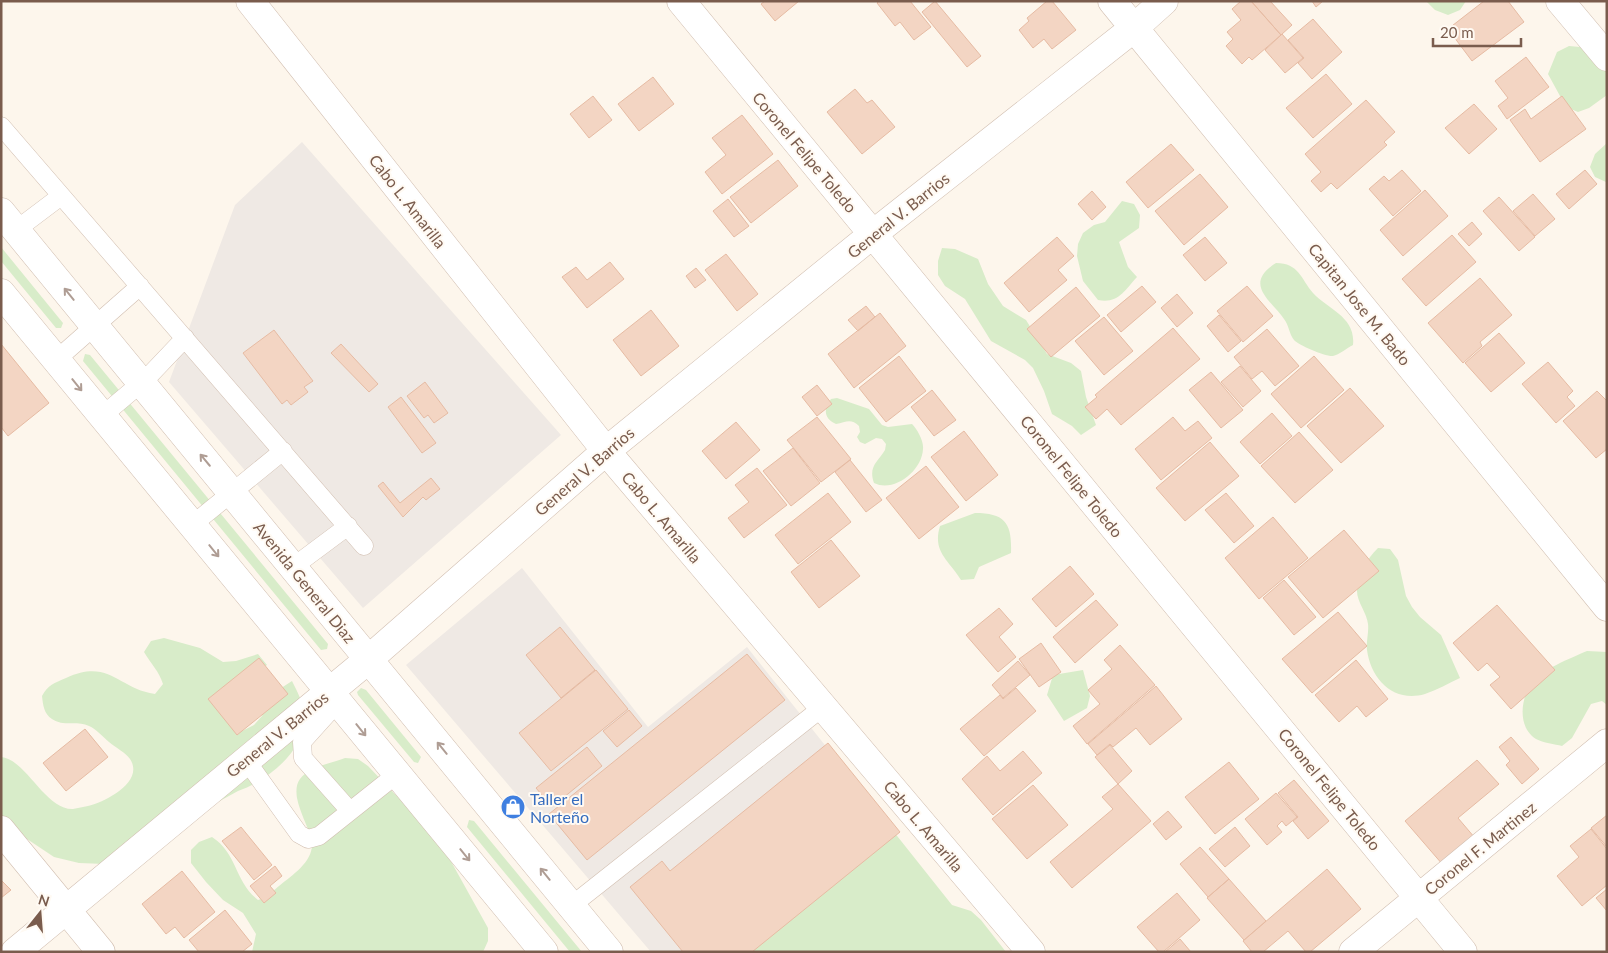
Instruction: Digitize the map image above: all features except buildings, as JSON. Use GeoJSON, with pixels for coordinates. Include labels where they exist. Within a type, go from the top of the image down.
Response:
{"type":"FeatureCollection","features":[{"type":"Feature","properties":{"kind":"street","name":"Cabo L. Amarilla"},"geometry":{"type":"LineString","coordinates":[[250,1],[606,451],[1031,952]]}},
{"type":"Feature","properties":{"kind":"street","name":"Coronel Felipe Toledo"},"geometry":{"type":"LineString","coordinates":[[681,1],[1464,952]]}},
{"type":"Feature","properties":{"kind":"street","name":"Capitan Jose M. Bado"},"geometry":{"type":"LineString","coordinates":[[1112,1],[1607,607]]}},
{"type":"Feature","properties":{"kind":"street","name":"General V. Barrios"},"geometry":{"type":"LineString","coordinates":[[15,952],[246,760],[294,734],[369,659],[606,451],[873,234],[1134,28],[1164,1]]}},
{"type":"Feature","properties":{"kind":"street"},"geometry":{"type":"LineString","coordinates":[[1560,1],[1607,57]]}},
{"type":"Feature","properties":{"kind":"street","name":"Avenida General Diaz"},"geometry":{"type":"LineString","coordinates":[[9,221],[609,952]]}},
{"type":"Feature","properties":{"kind":"street"},"geometry":{"type":"LineString","coordinates":[[1,293],[544,952]]}},
{"type":"Feature","properties":{"kind":"street","name":"Coronel F. Martinez"},"geometry":{"type":"LineString","coordinates":[[1353,952],[1607,744]]}},
{"type":"Feature","properties":{"kind":"street"},"geometry":{"type":"LineString","coordinates":[[1,830],[100,952]]}},
{"type":"Feature","properties":{"kind":"lane"},"geometry":{"type":"LineString","coordinates":[[1,126],[364,546]]}},
{"type":"Feature","properties":{"kind":"lane"},"geometry":{"type":"LineString","coordinates":[[9,221],[62,196]]}},
{"type":"Feature","properties":{"kind":"lane"},"geometry":{"type":"LineString","coordinates":[[56,360],[140,286]]}},
{"type":"Feature","properties":{"kind":"lane"},"geometry":{"type":"LineString","coordinates":[[102,416],[141,383],[185,338]]}},
{"type":"Feature","properties":{"kind":"lane"},"geometry":{"type":"LineString","coordinates":[[192,525],[283,451]]}},
{"type":"Feature","properties":{"kind":"lane"},"geometry":{"type":"LineString","coordinates":[[293,567],[348,526]]}},
{"type":"Feature","properties":{"kind":"lane"},"geometry":{"type":"LineString","coordinates":[[571,906],[823,707]]}},
{"type":"Feature","properties":{"kind":"lane"},"geometry":{"type":"LineString","coordinates":[[294,734],[303,758],[350,811]]}},
{"type":"Feature","properties":{"kind":"lane"},"geometry":{"type":"LineString","coordinates":[[246,760],[299,834],[308,839],[318,836],[398,774]]}},
{"type":"Feature","properties":{"kind":"shaded area"},"geometry":{"type":"Polygon","coordinates":[[[302,142],[561,435],[363,608],[169,382],[235,205],[302,142]]]}},
{"type":"Feature","properties":{"kind":"shaded area"},"geometry":{"type":"Polygon","coordinates":[[[522,568],[648,727],[747,647],[886,822],[734,952],[651,952],[406,665],[522,568]]]}},
{"type":"Feature","properties":{"kind":"green space"},"geometry":{"type":"Polygon","coordinates":[[[1426,1],[1466,1],[1460,10],[1448,15],[1435,10],[1426,1]]]}},
{"type":"Feature","properties":{"kind":"green space"},"geometry":{"type":"Polygon","coordinates":[[[1569,46],[1580,47],[1607,67],[1607,95],[1589,108],[1578,112],[1566,107],[1548,74],[1557,52],[1569,46]]]}},
{"type":"Feature","properties":{"kind":"green space"},"geometry":{"type":"Polygon","coordinates":[[[1607,143],[1606,182],[1595,177],[1590,167],[1595,154],[1607,143]]]}},
{"type":"Feature","properties":{"kind":"green space"},"geometry":{"type":"Polygon","coordinates":[[[1122,201],[1134,204],[1140,215],[1139,228],[1119,242],[1128,267],[1137,277],[1116,298],[1105,301],[1098,300],[1083,281],[1077,256],[1078,244],[1083,233],[1094,225],[1105,222],[1122,201]]]}},
{"type":"Feature","properties":{"kind":"green space"},"geometry":{"type":"Polygon","coordinates":[[[1,247],[63,323],[61,328],[56,328],[1,261],[1,247]]]}},
{"type":"Feature","properties":{"kind":"green space"},"geometry":{"type":"Polygon","coordinates":[[[942,248],[955,249],[978,259],[988,284],[1003,306],[1026,320],[1047,354],[1071,363],[1081,371],[1086,397],[1096,425],[1081,435],[1072,426],[1052,414],[1033,368],[1025,360],[991,341],[965,299],[945,286],[938,275],[938,261],[942,248]]]}},
{"type":"Feature","properties":{"kind":"green space"},"geometry":{"type":"Polygon","coordinates":[[[1276,263],[1295,269],[1313,293],[1346,321],[1353,335],[1353,345],[1338,354],[1329,356],[1306,348],[1294,340],[1286,321],[1267,299],[1260,285],[1261,278],[1266,271],[1276,263]]]}},
{"type":"Feature","properties":{"kind":"green space"},"geometry":{"type":"Polygon","coordinates":[[[85,354],[90,355],[328,644],[327,649],[321,650],[83,361],[85,354]]]}},
{"type":"Feature","properties":{"kind":"green space"},"geometry":{"type":"Polygon","coordinates":[[[837,398],[869,409],[882,425],[888,427],[912,424],[920,435],[923,449],[918,465],[906,478],[890,485],[874,483],[872,477],[873,468],[885,450],[886,444],[882,439],[876,438],[865,444],[860,442],[857,437],[860,432],[859,426],[848,421],[836,424],[832,422],[827,417],[826,410],[831,399],[837,398]]]}},
{"type":"Feature","properties":{"kind":"green space"},"geometry":{"type":"Polygon","coordinates":[[[975,513],[994,515],[1005,522],[1010,535],[1011,553],[979,567],[974,579],[961,580],[943,555],[938,543],[938,535],[940,526],[975,513]]]}},
{"type":"Feature","properties":{"kind":"green space"},"geometry":{"type":"Polygon","coordinates":[[[1378,548],[1390,549],[1398,560],[1406,596],[1420,617],[1441,635],[1460,678],[1425,694],[1414,696],[1394,692],[1386,687],[1373,671],[1367,650],[1367,620],[1359,599],[1357,585],[1363,568],[1378,548]]]}},
{"type":"Feature","properties":{"kind":"green space"},"geometry":{"type":"Polygon","coordinates":[[[164,638],[200,648],[223,662],[236,661],[258,654],[267,665],[255,672],[242,731],[254,725],[262,716],[272,694],[292,681],[305,713],[303,730],[298,742],[282,763],[261,780],[105,864],[79,863],[54,857],[9,827],[1,817],[1,757],[19,766],[53,802],[63,807],[73,809],[95,804],[121,790],[128,783],[132,775],[133,767],[130,759],[89,726],[61,723],[49,717],[43,706],[42,696],[49,687],[58,681],[93,671],[104,673],[132,687],[155,694],[163,684],[144,652],[151,641],[164,638]]]}},
{"type":"Feature","properties":{"kind":"green space"},"geometry":{"type":"Polygon","coordinates":[[[1587,651],[1607,652],[1607,705],[1602,701],[1591,704],[1572,738],[1562,746],[1536,739],[1526,728],[1523,713],[1525,698],[1531,684],[1548,669],[1587,651]]]}},
{"type":"Feature","properties":{"kind":"green space"},"geometry":{"type":"Polygon","coordinates":[[[1083,670],[1090,696],[1087,708],[1064,721],[1047,695],[1053,675],[1083,670]]]}},
{"type":"Feature","properties":{"kind":"green space"},"geometry":{"type":"Polygon","coordinates":[[[361,688],[366,690],[421,757],[418,763],[414,762],[358,695],[357,692],[361,688]]]}},
{"type":"Feature","properties":{"kind":"green space"},"geometry":{"type":"Polygon","coordinates":[[[345,758],[358,759],[368,766],[433,834],[448,856],[488,928],[488,941],[483,952],[252,952],[256,934],[243,913],[223,900],[191,863],[191,850],[199,842],[212,837],[227,851],[250,893],[258,900],[263,899],[297,871],[311,853],[311,838],[297,798],[299,781],[314,768],[345,758]]]}},
{"type":"Feature","properties":{"kind":"green space"},"geometry":{"type":"Polygon","coordinates":[[[469,820],[474,821],[582,952],[570,952],[467,827],[469,820]]]}},
{"type":"Feature","properties":{"kind":"green space"},"geometry":{"type":"Polygon","coordinates":[[[886,822],[952,905],[971,911],[981,920],[1006,952],[734,952],[886,822]]]}},
{"type":"Feature","properties":{"kind":"place","name":"Taller el Norteño"},"geometry":{"type":"Point","coordinates":[513,807]}}]}
